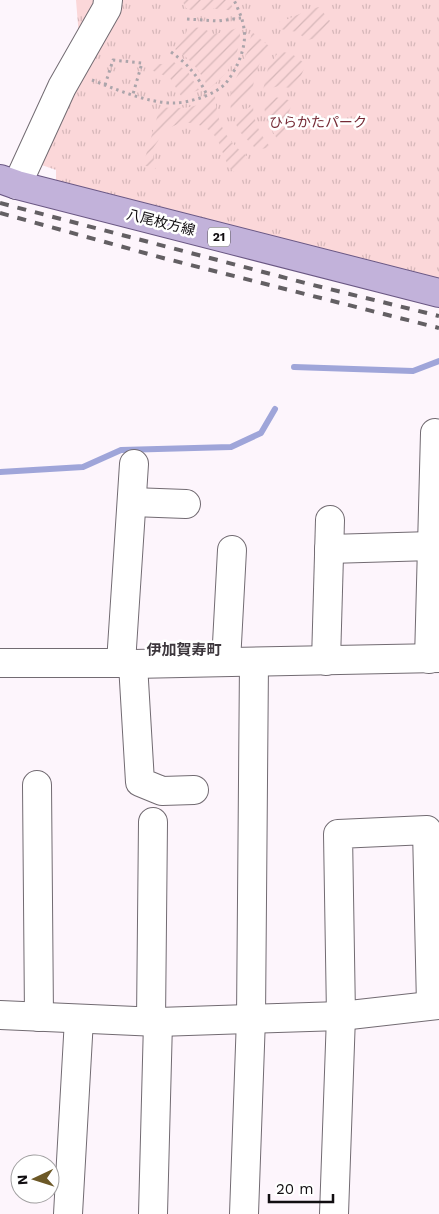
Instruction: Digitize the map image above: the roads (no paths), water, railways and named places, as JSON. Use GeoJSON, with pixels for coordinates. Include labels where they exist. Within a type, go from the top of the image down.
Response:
{"type":"FeatureCollection","features":[{"type":"Feature","properties":{"kind":"main road","name":"八尾枚方線"},"geometry":{"type":"LineString","coordinates":[[9,182],[439,293]]}},
{"type":"Feature","properties":{"kind":"street"},"geometry":{"type":"LineString","coordinates":[[9,182],[107,8],[108,0]]}},
{"type":"Feature","properties":{"kind":"street"},"geometry":{"type":"LineString","coordinates":[[0,663],[434,659],[432,546],[435,433],[439,434]]}},
{"type":"Feature","properties":{"kind":"street"},"geometry":{"type":"LineString","coordinates":[[134,464],[127,663],[140,782],[162,791],[181,790],[160,829],[152,1214]]}},
{"type":"Feature","properties":{"kind":"street"},"geometry":{"type":"LineString","coordinates":[[132,502],[186,504]]}},
{"type":"Feature","properties":{"kind":"street"},"geometry":{"type":"LineString","coordinates":[[326,660],[330,520]]}},
{"type":"Feature","properties":{"kind":"street"},"geometry":{"type":"LineString","coordinates":[[329,549],[432,546]]}},
{"type":"Feature","properties":{"kind":"street"},"geometry":{"type":"LineString","coordinates":[[226,662],[232,550]]}},
{"type":"Feature","properties":{"kind":"street"},"geometry":{"type":"LineString","coordinates":[[244,1214],[251,1018],[254,662]]}},
{"type":"Feature","properties":{"kind":"street"},"geometry":{"type":"LineString","coordinates":[[37,785],[39,1016]]}},
{"type":"Feature","properties":{"kind":"street"},"geometry":{"type":"LineString","coordinates":[[0,1015],[155,1022],[341,1016],[435,1005],[434,921],[427,830],[338,834],[341,1016],[334,1214]]}},
{"type":"Feature","properties":{"kind":"street"},"geometry":{"type":"LineString","coordinates":[[68,1214],[79,1019]]}},
{"type":"Feature","properties":{"kind":"waterway"},"geometry":{"type":"LineString","coordinates":[[294,367],[413,371],[439,361]]}},
{"type":"Feature","properties":{"kind":"waterway"},"geometry":{"type":"LineString","coordinates":[[0,472],[83,467],[121,450],[231,447],[261,433],[275,409]]}},
{"type":"Feature","properties":{"kind":"railway"},"geometry":{"type":"LineString","coordinates":[[0,203],[439,316]]}},
{"type":"Feature","properties":{"kind":"railway"},"geometry":{"type":"LineString","coordinates":[[0,213],[163,258],[439,328]]}},
{"type":"Feature","properties":{"kind":"district","name":"伊加賀寿町"},"geometry":{"type":"Point","coordinates":[184,650]}},
{"type":"Feature","properties":{"kind":"park label","name":"ひらかたパーク"},"geometry":{"type":"Point","coordinates":[318,122]}}]}
